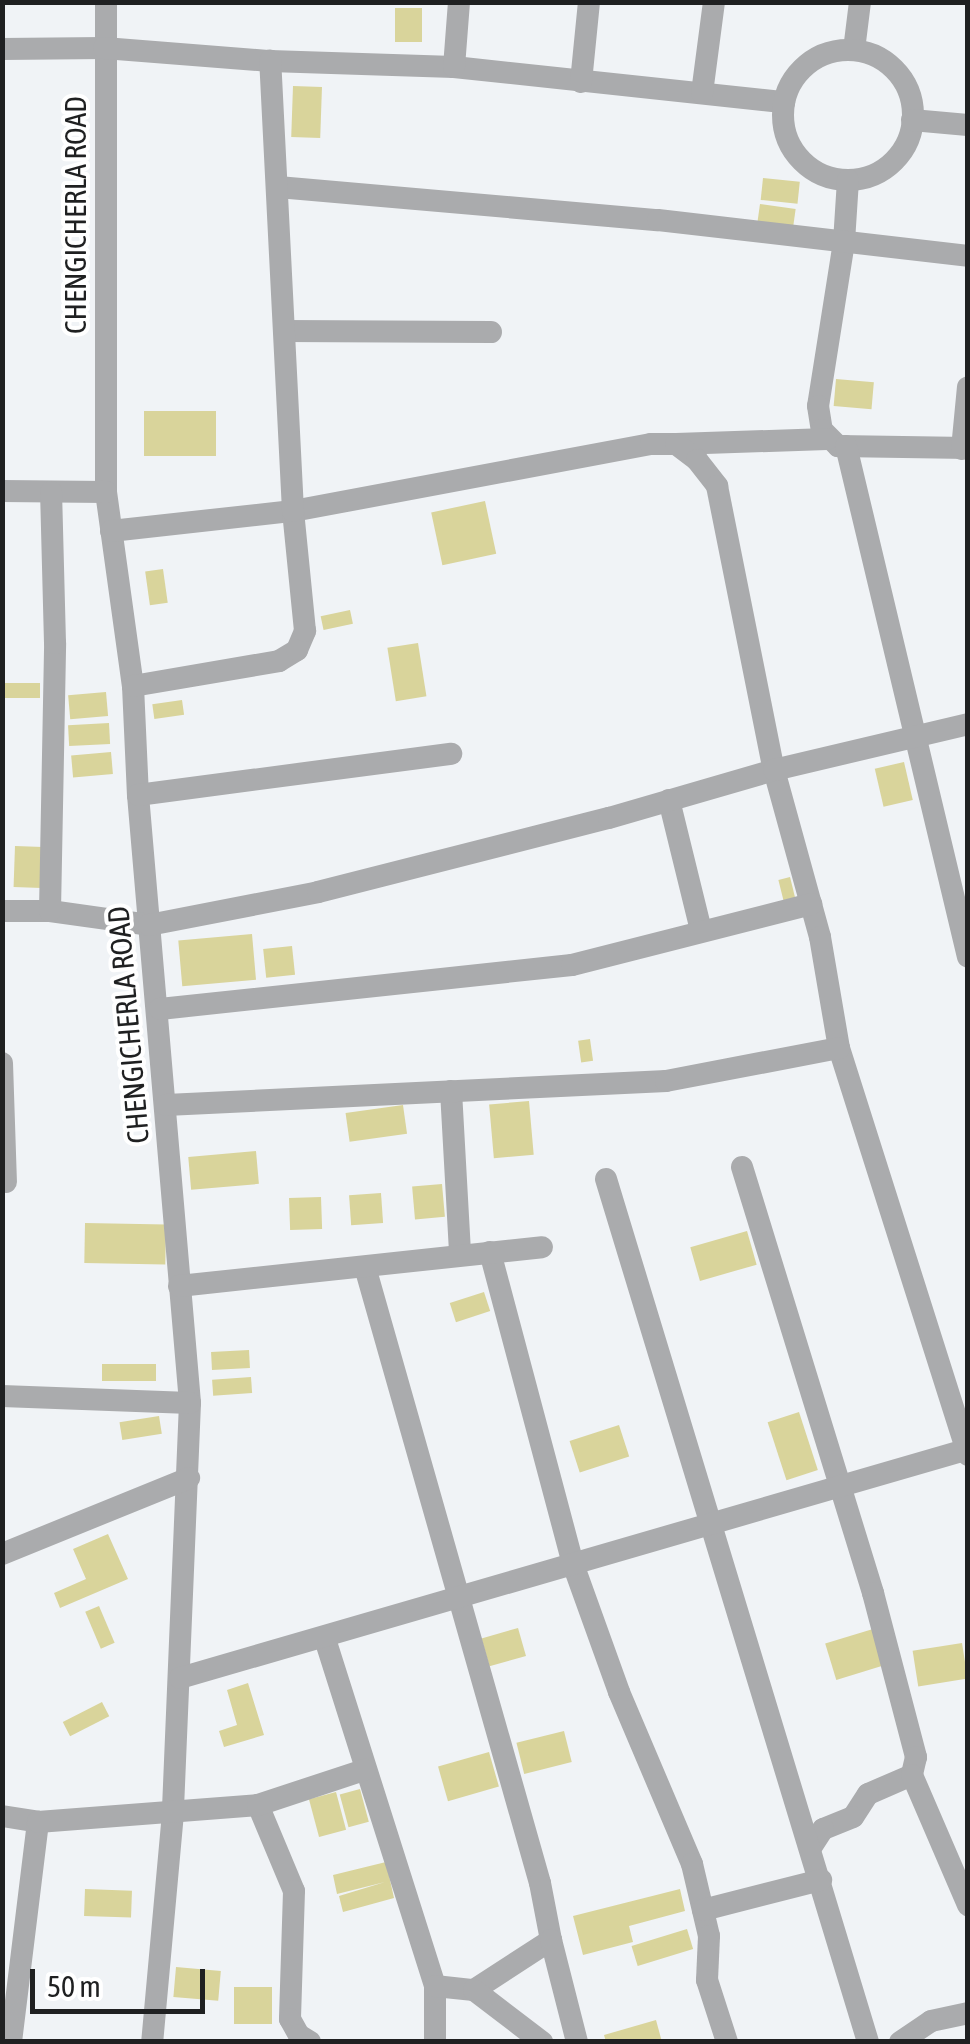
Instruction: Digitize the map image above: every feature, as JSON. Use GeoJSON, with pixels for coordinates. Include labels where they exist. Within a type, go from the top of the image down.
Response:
{"type":"FeatureCollection","features":[{"type":"Feature","properties":{"kind":"street","name":"CHENGICHERLA ROAD"},"geometry":{"type":"LineString","coordinates":[[106,2],[106,492],[133,686],[138,795],[160,1009],[190,1403],[172,1813],[152,2042]]}},
{"type":"Feature","properties":{"kind":"street"},"geometry":{"type":"LineString","coordinates":[[454,67],[459,2]]}},
{"type":"Feature","properties":{"kind":"street"},"geometry":{"type":"LineString","coordinates":[[581,82],[589,2]]}},
{"type":"Feature","properties":{"kind":"street"},"geometry":{"type":"LineString","coordinates":[[702,93],[714,2]]}},
{"type":"Feature","properties":{"kind":"street"},"geometry":{"type":"LineString","coordinates":[[854,50],[860,2]]}},
{"type":"Feature","properties":{"kind":"street"},"geometry":{"type":"LineString","coordinates":[[2,50],[104,48],[270,61],[454,67],[784,102]]}},
{"type":"Feature","properties":{"kind":"street"},"geometry":{"type":"LineString","coordinates":[[854,50],[871,53],[900,75],[909,91],[912,120],[906,144],[895,160],[881,171],[848,180],[828,177],[798,156],[788,140],[784,102],[790,84],[816,58],[854,50]]}},
{"type":"Feature","properties":{"kind":"street"},"geometry":{"type":"LineString","coordinates":[[133,686],[279,661],[297,650],[305,631],[293,511],[270,61]]}},
{"type":"Feature","properties":{"kind":"street"},"geometry":{"type":"LineString","coordinates":[[912,120],[968,125]]}},
{"type":"Feature","properties":{"kind":"street"},"geometry":{"type":"LineString","coordinates":[[848,180],[844,242],[818,406],[837,442],[913,740],[960,881],[968,957]]}},
{"type":"Feature","properties":{"kind":"street"},"geometry":{"type":"LineString","coordinates":[[278,188],[658,220],[968,256]]}},
{"type":"Feature","properties":{"kind":"street"},"geometry":{"type":"LineString","coordinates":[[284,331],[491,332]]}},
{"type":"Feature","properties":{"kind":"street"},"geometry":{"type":"LineString","coordinates":[[112,531],[293,511],[651,444],[837,442],[965,448],[968,388]]}},
{"type":"Feature","properties":{"kind":"street"},"geometry":{"type":"LineString","coordinates":[[180,1678],[325,1640],[708,1522],[839,1490],[967,1451],[839,1048],[811,904],[774,770],[717,486],[697,460],[676,444]]}},
{"type":"Feature","properties":{"kind":"street"},"geometry":{"type":"LineString","coordinates":[[2,491],[106,492]]}},
{"type":"Feature","properties":{"kind":"street"},"geometry":{"type":"LineString","coordinates":[[50,492],[56,644],[50,910]]}},
{"type":"Feature","properties":{"kind":"street"},"geometry":{"type":"LineString","coordinates":[[2,911],[50,910],[149,925],[318,892],[774,770],[968,724]]}},
{"type":"Feature","properties":{"kind":"street"},"geometry":{"type":"LineString","coordinates":[[138,795],[452,754]]}},
{"type":"Feature","properties":{"kind":"street"},"geometry":{"type":"LineString","coordinates":[[670,800],[701,930]]}},
{"type":"Feature","properties":{"kind":"street"},"geometry":{"type":"LineString","coordinates":[[160,1009],[572,965],[811,904]]}},
{"type":"Feature","properties":{"kind":"street"},"geometry":{"type":"LineString","coordinates":[[166,1105],[666,1082],[839,1048]]}},
{"type":"Feature","properties":{"kind":"street"},"geometry":{"type":"LineString","coordinates":[[2,1063],[6,1182]]}},
{"type":"Feature","properties":{"kind":"street"},"geometry":{"type":"LineString","coordinates":[[451,1091],[460,1254]]}},
{"type":"Feature","properties":{"kind":"street"},"geometry":{"type":"LineString","coordinates":[[742,1167],[895,1670],[916,1757],[912,1775],[968,1906]]}},
{"type":"Feature","properties":{"kind":"street"},"geometry":{"type":"LineString","coordinates":[[606,1179],[708,1522],[812,1846],[868,2042]]}},
{"type":"Feature","properties":{"kind":"street"},"geometry":{"type":"LineString","coordinates":[[179,1286],[542,1247]]}},
{"type":"Feature","properties":{"kind":"street"},"geometry":{"type":"LineString","coordinates":[[490,1252],[573,1564],[618,1692],[692,1864],[709,1936],[706,1980],[727,2042]]}},
{"type":"Feature","properties":{"kind":"street"},"geometry":{"type":"LineString","coordinates":[[366,1266],[540,1883],[576,2042]]}},
{"type":"Feature","properties":{"kind":"street"},"geometry":{"type":"LineString","coordinates":[[2,1396],[190,1403]]}},
{"type":"Feature","properties":{"kind":"street"},"geometry":{"type":"LineString","coordinates":[[2,1554],[189,1478]]}},
{"type":"Feature","properties":{"kind":"street"},"geometry":{"type":"LineString","coordinates":[[325,1640],[435,1986],[435,2042]]}},
{"type":"Feature","properties":{"kind":"street"},"geometry":{"type":"LineString","coordinates":[[2,1816],[38,1822],[258,1805],[364,1770]]}},
{"type":"Feature","properties":{"kind":"street"},"geometry":{"type":"LineString","coordinates":[[812,1846],[823,1829],[853,1818],[868,1794],[912,1775]]}},
{"type":"Feature","properties":{"kind":"street"},"geometry":{"type":"LineString","coordinates":[[258,1805],[294,1891],[290,2019],[299,2035],[310,2042]]}},
{"type":"Feature","properties":{"kind":"street"},"geometry":{"type":"LineString","coordinates":[[12,2042],[38,1822]]}},
{"type":"Feature","properties":{"kind":"street"},"geometry":{"type":"LineString","coordinates":[[703,1910],[822,1880]]}},
{"type":"Feature","properties":{"kind":"street"},"geometry":{"type":"LineString","coordinates":[[474,1990],[551,1940]]}},
{"type":"Feature","properties":{"kind":"street"},"geometry":{"type":"LineString","coordinates":[[435,1986],[474,1990],[542,2042]]}},
{"type":"Feature","properties":{"kind":"street"},"geometry":{"type":"LineString","coordinates":[[900,2042],[932,2021],[968,2013]]}},
{"type":"Feature","properties":{"kind":"building"},"geometry":{"type":"Polygon","coordinates":[[[395,8],[422,8],[422,42],[395,42],[395,8]]]}},
{"type":"Feature","properties":{"kind":"building"},"geometry":{"type":"Polygon","coordinates":[[[293,86],[322,87],[320,138],[291,137],[293,86]]]}},
{"type":"Feature","properties":{"kind":"building"},"geometry":{"type":"Polygon","coordinates":[[[763,178],[800,182],[797,204],[761,200],[763,178]]]}},
{"type":"Feature","properties":{"kind":"building"},"geometry":{"type":"Polygon","coordinates":[[[760,204],[796,209],[792,232],[757,227],[760,204]]]}},
{"type":"Feature","properties":{"kind":"building"},"geometry":{"type":"Polygon","coordinates":[[[836,379],[874,382],[872,409],[834,406],[836,379]]]}},
{"type":"Feature","properties":{"kind":"building"},"geometry":{"type":"Polygon","coordinates":[[[144,411],[216,411],[216,456],[144,456],[144,411]]]}},
{"type":"Feature","properties":{"kind":"building"},"geometry":{"type":"Polygon","coordinates":[[[485,501],[496,554],[442,565],[431,512],[485,501]]]}},
{"type":"Feature","properties":{"kind":"building"},"geometry":{"type":"Polygon","coordinates":[[[163,569],[168,603],[150,605],[145,572],[163,569]]]}},
{"type":"Feature","properties":{"kind":"building"},"geometry":{"type":"Polygon","coordinates":[[[350,610],[353,624],[324,630],[321,616],[350,610]]]}},
{"type":"Feature","properties":{"kind":"building"},"geometry":{"type":"Polygon","coordinates":[[[418,643],[426,696],[396,701],[387,648],[418,643]]]}},
{"type":"Feature","properties":{"kind":"building"},"geometry":{"type":"Polygon","coordinates":[[[2,683],[40,683],[40,698],[2,698],[2,683]]]}},
{"type":"Feature","properties":{"kind":"building"},"geometry":{"type":"Polygon","coordinates":[[[106,692],[108,716],[70,719],[68,695],[106,692]]]}},
{"type":"Feature","properties":{"kind":"building"},"geometry":{"type":"Polygon","coordinates":[[[182,700],[184,715],[154,719],[152,704],[182,700]]]}},
{"type":"Feature","properties":{"kind":"building"},"geometry":{"type":"Polygon","coordinates":[[[109,723],[110,744],[69,746],[68,725],[109,723]]]}},
{"type":"Feature","properties":{"kind":"building"},"geometry":{"type":"Polygon","coordinates":[[[111,752],[113,774],[73,777],[71,755],[111,752]]]}},
{"type":"Feature","properties":{"kind":"building"},"geometry":{"type":"Polygon","coordinates":[[[904,762],[913,800],[884,807],[875,769],[904,762]]]}},
{"type":"Feature","properties":{"kind":"building"},"geometry":{"type":"Polygon","coordinates":[[[15,846],[43,847],[42,888],[14,887],[15,846]]]}},
{"type":"Feature","properties":{"kind":"building"},"geometry":{"type":"Polygon","coordinates":[[[790,877],[795,897],[783,900],[778,880],[790,877]]]}},
{"type":"Feature","properties":{"kind":"building"},"geometry":{"type":"Polygon","coordinates":[[[252,934],[256,980],[182,986],[178,940],[252,934]]]}},
{"type":"Feature","properties":{"kind":"building"},"geometry":{"type":"Polygon","coordinates":[[[292,946],[295,975],[266,978],[263,949],[292,946]]]}},
{"type":"Feature","properties":{"kind":"building"},"geometry":{"type":"Polygon","coordinates":[[[590,1039],[593,1061],[581,1062],[578,1041],[590,1039]]]}},
{"type":"Feature","properties":{"kind":"building"},"geometry":{"type":"Polygon","coordinates":[[[529,1101],[534,1155],[494,1158],[489,1104],[529,1101]]]}},
{"type":"Feature","properties":{"kind":"building"},"geometry":{"type":"Polygon","coordinates":[[[403,1105],[407,1134],[350,1142],[346,1113],[403,1105]]]}},
{"type":"Feature","properties":{"kind":"building"},"geometry":{"type":"Polygon","coordinates":[[[256,1151],[259,1184],[191,1190],[188,1157],[256,1151]]]}},
{"type":"Feature","properties":{"kind":"building"},"geometry":{"type":"Polygon","coordinates":[[[442,1184],[445,1217],[415,1219],[412,1187],[442,1184]]]}},
{"type":"Feature","properties":{"kind":"building"},"geometry":{"type":"Polygon","coordinates":[[[381,1193],[383,1223],[351,1225],[349,1195],[381,1193]]]}},
{"type":"Feature","properties":{"kind":"building"},"geometry":{"type":"Polygon","coordinates":[[[321,1197],[322,1229],[290,1230],[289,1198],[321,1197]]]}},
{"type":"Feature","properties":{"kind":"building"},"geometry":{"type":"Polygon","coordinates":[[[85,1223],[166,1224],[165,1264],[84,1263],[85,1223]]]}},
{"type":"Feature","properties":{"kind":"building"},"geometry":{"type":"Polygon","coordinates":[[[747,1231],[757,1265],[700,1281],[690,1247],[747,1231]]]}},
{"type":"Feature","properties":{"kind":"building"},"geometry":{"type":"Polygon","coordinates":[[[484,1292],[490,1311],[456,1322],[450,1303],[484,1292]]]}},
{"type":"Feature","properties":{"kind":"building"},"geometry":{"type":"Polygon","coordinates":[[[249,1350],[250,1368],[212,1370],[211,1352],[249,1350]]]}},
{"type":"Feature","properties":{"kind":"building"},"geometry":{"type":"Polygon","coordinates":[[[102,1364],[156,1364],[156,1381],[102,1381],[102,1364]]]}},
{"type":"Feature","properties":{"kind":"building"},"geometry":{"type":"Polygon","coordinates":[[[251,1377],[252,1393],[213,1396],[212,1380],[251,1377]]]}},
{"type":"Feature","properties":{"kind":"building"},"geometry":{"type":"Polygon","coordinates":[[[799,1412],[818,1470],[786,1480],[768,1422],[799,1412]]]}},
{"type":"Feature","properties":{"kind":"building"},"geometry":{"type":"Polygon","coordinates":[[[159,1416],[162,1434],[122,1440],[119,1422],[159,1416]]]}},
{"type":"Feature","properties":{"kind":"building"},"geometry":{"type":"Polygon","coordinates":[[[619,1425],[629,1456],[580,1472],[570,1441],[619,1425]]]}},
{"type":"Feature","properties":{"kind":"building"},"geometry":{"type":"Polygon","coordinates":[[[108,1534],[128,1579],[60,1608],[54,1593],[86,1579],[73,1549],[108,1534]]]}},
{"type":"Feature","properties":{"kind":"building"},"geometry":{"type":"Polygon","coordinates":[[[99,1606],[115,1643],[101,1649],[85,1612],[99,1606]]]}},
{"type":"Feature","properties":{"kind":"building"},"geometry":{"type":"Polygon","coordinates":[[[518,1628],[526,1656],[489,1666],[481,1638],[518,1628]]]}},
{"type":"Feature","properties":{"kind":"building"},"geometry":{"type":"Polygon","coordinates":[[[873,1629],[884,1665],[836,1680],[825,1644],[873,1629]]]}},
{"type":"Feature","properties":{"kind":"building"},"geometry":{"type":"Polygon","coordinates":[[[962,1643],[968,1679],[918,1686],[913,1651],[962,1643]]]}},
{"type":"Feature","properties":{"kind":"building"},"geometry":{"type":"Polygon","coordinates":[[[248,1683],[264,1735],[224,1747],[219,1731],[237,1725],[227,1690],[248,1683]]]}},
{"type":"Feature","properties":{"kind":"building"},"geometry":{"type":"Polygon","coordinates":[[[102,1702],[109,1716],[70,1736],[63,1722],[102,1702]]]}},
{"type":"Feature","properties":{"kind":"building"},"geometry":{"type":"Polygon","coordinates":[[[564,1731],[572,1762],[524,1774],[516,1743],[564,1731]]]}},
{"type":"Feature","properties":{"kind":"building"},"geometry":{"type":"Polygon","coordinates":[[[489,1752],[499,1787],[448,1801],[438,1767],[489,1752]]]}},
{"type":"Feature","properties":{"kind":"building"},"geometry":{"type":"Polygon","coordinates":[[[360,1789],[369,1822],[349,1827],[340,1794],[360,1789]]]}},
{"type":"Feature","properties":{"kind":"building"},"geometry":{"type":"Polygon","coordinates":[[[336,1792],[346,1830],[319,1837],[309,1799],[336,1792]]]}},
{"type":"Feature","properties":{"kind":"building"},"geometry":{"type":"Polygon","coordinates":[[[386,1862],[394,1898],[343,1912],[339,1896],[385,1882],[337,1894],[333,1875],[386,1862]]]}},
{"type":"Feature","properties":{"kind":"building"},"geometry":{"type":"Polygon","coordinates":[[[85,1889],[132,1891],[131,1918],[84,1916],[85,1889]]]}},
{"type":"Feature","properties":{"kind":"building"},"geometry":{"type":"Polygon","coordinates":[[[680,1889],[685,1911],[629,1926],[633,1942],[583,1955],[573,1916],[680,1889]]]}},
{"type":"Feature","properties":{"kind":"building"},"geometry":{"type":"Polygon","coordinates":[[[687,1929],[693,1949],[638,1966],[632,1946],[687,1929]]]}},
{"type":"Feature","properties":{"kind":"building"},"geometry":{"type":"Polygon","coordinates":[[[176,1967],[221,1971],[218,2001],[173,1997],[176,1967]]]}},
{"type":"Feature","properties":{"kind":"building"},"geometry":{"type":"Polygon","coordinates":[[[234,1987],[272,1987],[272,2024],[234,2024],[234,1987]]]}},
{"type":"Feature","properties":{"kind":"building"},"geometry":{"type":"Polygon","coordinates":[[[656,2020],[662,2042],[606,2042],[604,2035],[656,2020]]]}}]}
